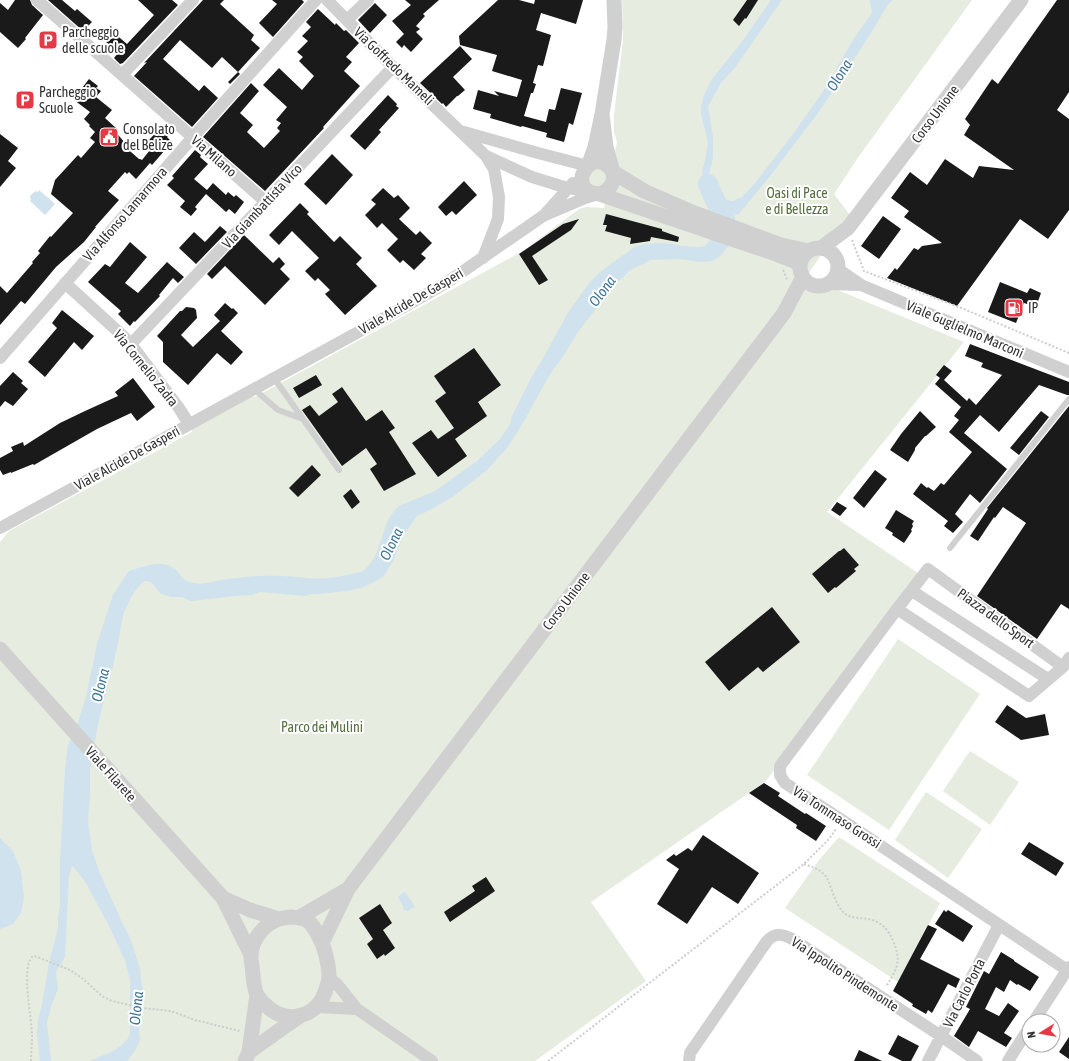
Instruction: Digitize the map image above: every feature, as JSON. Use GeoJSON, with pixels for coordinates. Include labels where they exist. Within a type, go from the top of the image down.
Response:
{"type":"FeatureCollection","features":[{"type":"Feature","properties":{"kind":"street","name":"Via Milano"},"geometry":{"type":"LineString","coordinates":[[37,0],[266,202]]}},
{"type":"Feature","properties":{"kind":"street"},"geometry":{"type":"LineString","coordinates":[[122,75],[192,0]]}},
{"type":"Feature","properties":{"kind":"street","name":"Via Alfonso Lamarmora"},"geometry":{"type":"LineString","coordinates":[[0,358],[193,137],[316,0]]}},
{"type":"Feature","properties":{"kind":"street","name":"Via Goffredo Mameli"},"geometry":{"type":"LineString","coordinates":[[327,0],[393,67],[486,156],[494,169],[499,197],[498,219],[483,258]]}},
{"type":"Feature","properties":{"kind":"street"},"geometry":{"type":"LineString","coordinates":[[347,20],[368,0]]}},
{"type":"Feature","properties":{"kind":"street"},"geometry":{"type":"LineString","coordinates":[[595,194],[584,188],[582,175],[595,147],[602,114],[614,40],[614,0]]}},
{"type":"Feature","properties":{"kind":"street","name":"Corso Unione"},"geometry":{"type":"LineString","coordinates":[[837,264],[850,226],[1021,0]]}},
{"type":"Feature","properties":{"kind":"street","name":"Via Giambattista Vico"},"geometry":{"type":"LineString","coordinates":[[131,344],[393,67]]}},
{"type":"Feature","properties":{"kind":"street"},"geometry":{"type":"LineString","coordinates":[[543,216],[595,194],[605,193],[609,189],[614,178],[606,147],[602,114]]}},
{"type":"Feature","properties":{"kind":"street","name":"Via Goffredo Mameli"},"geometry":{"type":"LineString","coordinates":[[461,131],[586,168]]}},
{"type":"Feature","properties":{"kind":"street","name":"Via Goffredo Mameli"},"geometry":{"type":"LineString","coordinates":[[486,156],[532,177],[595,194]]}},
{"type":"Feature","properties":{"kind":"street"},"geometry":{"type":"LineString","coordinates":[[543,216],[591,164],[601,163],[610,168],[613,172]]}},
{"type":"Feature","properties":{"kind":"street","name":"Viale Guglielmo Marconi"},"geometry":{"type":"LineString","coordinates":[[613,172],[690,218]]}},
{"type":"Feature","properties":{"kind":"street","name":"Viale Guglielmo Marconi"},"geometry":{"type":"LineString","coordinates":[[595,194],[690,218],[779,250],[794,261],[807,279],[861,285],[1069,372]]}},
{"type":"Feature","properties":{"kind":"street","name":"Viale Alcide De Gasperi"},"geometry":{"type":"LineString","coordinates":[[0,528],[446,283],[543,216]]}},
{"type":"Feature","properties":{"kind":"street","name":"Corso Unione"},"geometry":{"type":"LineString","coordinates":[[815,250],[850,226]]}},
{"type":"Feature","properties":{"kind":"street","name":"Viale Guglielmo Marconi"},"geometry":{"type":"LineString","coordinates":[[779,250],[827,250],[832,254],[837,264],[861,285]]}},
{"type":"Feature","properties":{"kind":"street"},"geometry":{"type":"LineString","coordinates":[[815,250],[805,255],[802,260],[807,279],[833,280],[836,275],[837,264]]}},
{"type":"Feature","properties":{"kind":"street","name":"Corso Unione"},"geometry":{"type":"LineString","coordinates":[[322,943],[348,889],[784,313],[807,279]]}},
{"type":"Feature","properties":{"kind":"street","name":"Via Cornelio Zadra"},"geometry":{"type":"LineString","coordinates":[[65,283],[131,344],[179,408],[189,424]]}},
{"type":"Feature","properties":{"kind":"street","name":"Via Tommaso Grossi"},"geometry":{"type":"LineString","coordinates":[[928,569],[780,766],[780,775],[784,783],[999,925],[1068,968]]}},
{"type":"Feature","properties":{"kind":"street","name":"Piazza dello Sport"},"geometry":{"type":"LineString","coordinates":[[928,569],[1066,662]]}},
{"type":"Feature","properties":{"kind":"street","name":"Piazza dello Sport"},"geometry":{"type":"LineString","coordinates":[[912,591],[1048,679]]}},
{"type":"Feature","properties":{"kind":"street"},"geometry":{"type":"LineString","coordinates":[[897,609],[1029,696],[1066,662]]}},
{"type":"Feature","properties":{"kind":"street","name":"Viale Filarete"},"geometry":{"type":"LineString","coordinates":[[0,649],[223,898],[251,955]]}},
{"type":"Feature","properties":{"kind":"street","name":"Corso Unione"},"geometry":{"type":"LineString","coordinates":[[300,917],[348,889]]}},
{"type":"Feature","properties":{"kind":"street","name":"Viale Filarete"},"geometry":{"type":"LineString","coordinates":[[223,898],[250,910],[279,919]]}},
{"type":"Feature","properties":{"kind":"street"},"geometry":{"type":"LineString","coordinates":[[300,917],[313,925],[322,943],[327,960],[329,978],[323,998],[316,1007],[284,1027],[247,1057],[257,995],[253,978],[251,955],[254,942],[267,925],[279,919],[300,917]]}},
{"type":"Feature","properties":{"kind":"street","name":"Via Carlo Porta"},"geometry":{"type":"LineString","coordinates":[[928,1061],[999,925]]}},
{"type":"Feature","properties":{"kind":"street","name":"Via Ippolito Pindemonte"},"geometry":{"type":"LineString","coordinates":[[689,1061],[690,1053],[767,941],[771,937],[777,935],[787,936],[794,940],[942,1036],[977,1061]]}},
{"type":"Feature","properties":{"kind":"street"},"geometry":{"type":"LineString","coordinates":[[1039,1013],[1068,968]]}},
{"type":"Feature","properties":{"kind":"street"},"geometry":{"type":"LineString","coordinates":[[329,978],[337,984],[357,1009],[432,1061]]}},
{"type":"Feature","properties":{"kind":"street"},"geometry":{"type":"LineString","coordinates":[[257,995],[264,1004],[278,1015],[292,1017],[301,1016]]}},
{"type":"Feature","properties":{"kind":"street"},"geometry":{"type":"LineString","coordinates":[[316,1007],[357,1009]]}},
{"type":"Feature","properties":{"kind":"street"},"geometry":{"type":"LineString","coordinates":[[1008,1061],[1021,1041]]}},
{"type":"Feature","properties":{"kind":"lane"},"geometry":{"type":"LineString","coordinates":[[274,378],[339,470]]}},
{"type":"Feature","properties":{"kind":"lane"},"geometry":{"type":"LineString","coordinates":[[254,389],[278,410],[303,419]]}},
{"type":"Feature","properties":{"kind":"lane"},"geometry":{"type":"LineString","coordinates":[[950,548],[1069,399]]}},
{"type":"Feature","properties":{"kind":"path"},"geometry":{"type":"LineString","coordinates":[[850,226],[859,231],[852,240],[864,272],[959,306],[1069,353]]}},
{"type":"Feature","properties":{"kind":"path"},"geometry":{"type":"LineString","coordinates":[[779,250],[774,261],[782,268],[807,279]]}},
{"type":"Feature","properties":{"kind":"path"},"geometry":{"type":"LineString","coordinates":[[548,1061],[804,864],[829,839],[842,820]]}},
{"type":"Feature","properties":{"kind":"path"},"geometry":{"type":"LineString","coordinates":[[804,864],[825,874],[843,912],[848,916],[876,921],[892,936],[898,964],[881,997]]}},
{"type":"Feature","properties":{"kind":"path"},"geometry":{"type":"LineString","coordinates":[[31,1061],[32,1035],[27,991],[28,963],[32,957],[35,956],[75,972],[102,996],[112,1001],[142,1008],[171,1011],[195,1020],[241,1031],[242,1026]]}},
{"type":"Feature","properties":{"kind":"green space","name":"Parco dei Mulini"},"geometry":{"type":"Polygon","coordinates":[[[622,0],[972,0],[857,159],[834,194],[850,215],[806,277],[964,342],[827,512],[918,573],[766,781],[591,902],[646,981],[535,1061],[0,1061],[0,542],[9,531],[192,432],[192,429],[253,396],[255,397],[523,251],[579,209],[586,207],[604,208],[608,188],[585,185],[592,165],[611,172],[617,142],[614,132],[614,115],[623,40],[622,0]]]}},
{"type":"Feature","properties":{"kind":"green space"},"geometry":{"type":"Polygon","coordinates":[[[898,639],[980,694],[889,830],[807,775],[898,639]]]}},
{"type":"Feature","properties":{"kind":"green space"},"geometry":{"type":"Polygon","coordinates":[[[970,751],[1019,782],[990,825],[943,791],[970,751]]]}},
{"type":"Feature","properties":{"kind":"green space"},"geometry":{"type":"Polygon","coordinates":[[[926,792],[982,829],[948,878],[895,840],[926,792]]]}},
{"type":"Feature","properties":{"kind":"green space"},"geometry":{"type":"Polygon","coordinates":[[[839,837],[940,903],[898,982],[785,908],[819,860],[839,837]]]}},
{"type":"Feature","properties":{"kind":"water"},"geometry":{"type":"Polygon","coordinates":[[[771,0],[782,0],[734,69],[721,83],[708,106],[713,137],[713,158],[709,173],[716,191],[726,200],[733,201],[742,197],[755,183],[793,134],[832,79],[853,40],[872,13],[869,0],[892,0],[818,113],[767,180],[738,215],[714,204],[704,187],[702,170],[708,142],[701,114],[701,106],[704,95],[712,79],[741,43],[771,0]]]}},
{"type":"Feature","properties":{"kind":"water"},"geometry":{"type":"Polygon","coordinates":[[[39,190],[55,204],[45,215],[30,201],[30,196],[39,190]]]}},
{"type":"Feature","properties":{"kind":"water"},"geometry":{"type":"Polygon","coordinates":[[[711,237],[729,244],[719,257],[712,261],[701,262],[679,259],[651,260],[630,270],[608,293],[578,332],[550,374],[507,448],[487,470],[454,496],[417,516],[403,536],[393,561],[384,576],[376,581],[362,588],[310,594],[306,596],[260,592],[252,595],[191,601],[182,597],[171,597],[161,594],[151,582],[146,581],[143,582],[135,591],[124,612],[114,662],[99,720],[90,769],[88,821],[92,851],[99,871],[130,938],[140,968],[143,995],[138,1017],[140,1040],[135,1051],[127,1061],[90,1061],[119,1048],[130,1034],[130,980],[125,961],[111,930],[86,883],[72,866],[69,876],[65,957],[56,972],[58,989],[51,1006],[47,1023],[51,1061],[40,1061],[37,1034],[38,1021],[50,958],[58,929],[65,769],[68,745],[77,725],[86,697],[97,644],[113,595],[128,572],[149,565],[167,565],[177,571],[186,581],[200,584],[258,576],[314,579],[341,576],[363,571],[374,558],[389,519],[399,506],[435,491],[477,461],[500,439],[510,424],[512,416],[531,378],[569,311],[590,282],[600,272],[636,246],[660,243],[700,247],[705,246],[711,237]]]}},
{"type":"Feature","properties":{"kind":"water"},"geometry":{"type":"Polygon","coordinates":[[[0,838],[13,851],[21,871],[24,898],[21,913],[13,924],[0,929],[0,838]]]}},
{"type":"Feature","properties":{"kind":"water"},"geometry":{"type":"Polygon","coordinates":[[[404,892],[414,905],[414,907],[407,911],[403,909],[398,897],[404,892]]]}},
{"type":"Feature","properties":{"kind":"building"},"geometry":{"type":"Polygon","coordinates":[[[15,0],[30,0],[32,5],[43,15],[18,48],[0,32],[0,3],[8,10],[15,0]]]}},
{"type":"Feature","properties":{"kind":"building"},"geometry":{"type":"Polygon","coordinates":[[[48,0],[62,0],[75,11],[77,9],[92,22],[83,31],[48,0]]]}},
{"type":"Feature","properties":{"kind":"building"},"geometry":{"type":"Polygon","coordinates":[[[138,0],[172,0],[178,5],[123,63],[120,64],[114,58],[118,53],[105,41],[113,32],[127,44],[154,15],[138,0]]]}},
{"type":"Feature","properties":{"kind":"building"},"geometry":{"type":"Polygon","coordinates":[[[203,0],[224,0],[220,4],[254,35],[251,40],[260,48],[238,72],[222,57],[212,68],[180,40],[163,59],[199,91],[204,85],[218,98],[192,127],[134,76],[147,62],[144,63],[203,0]]]}},
{"type":"Feature","properties":{"kind":"building"},"geometry":{"type":"Polygon","coordinates":[[[272,0],[302,0],[304,2],[273,37],[259,23],[277,4],[272,0]]]}},
{"type":"Feature","properties":{"kind":"building"},"geometry":{"type":"Polygon","coordinates":[[[405,0],[439,0],[423,14],[425,16],[416,26],[420,29],[416,32],[423,39],[411,52],[404,45],[402,48],[396,42],[404,34],[392,21],[411,5],[405,0]]]}},
{"type":"Feature","properties":{"kind":"building"},"geometry":{"type":"Polygon","coordinates":[[[498,0],[519,0],[534,4],[535,0],[583,0],[576,24],[541,13],[536,30],[551,35],[543,66],[538,65],[533,83],[536,84],[533,93],[531,93],[524,116],[546,122],[549,109],[555,110],[561,88],[582,93],[573,125],[569,123],[564,142],[546,137],[547,133],[490,118],[491,114],[473,109],[478,90],[499,96],[494,91],[517,97],[522,80],[492,71],[497,55],[460,45],[459,36],[498,0]]]}},
{"type":"Feature","properties":{"kind":"building"},"geometry":{"type":"Polygon","coordinates":[[[747,0],[758,0],[746,19],[745,18],[739,26],[733,20],[747,0]]]}},
{"type":"Feature","properties":{"kind":"building"},"geometry":{"type":"Polygon","coordinates":[[[1057,0],[1069,0],[1069,92],[1057,110],[1069,119],[1069,210],[1048,239],[1020,219],[957,306],[887,278],[895,268],[897,270],[914,248],[918,250],[922,246],[942,243],[904,217],[909,211],[891,198],[910,172],[927,185],[945,159],[973,178],[979,166],[1014,170],[964,135],[970,125],[965,119],[992,79],[998,84],[1057,0]]]}},
{"type":"Feature","properties":{"kind":"building"},"geometry":{"type":"Polygon","coordinates":[[[375,3],[387,15],[370,33],[358,20],[375,3]]]}},
{"type":"Feature","properties":{"kind":"building"},"geometry":{"type":"Polygon","coordinates":[[[318,9],[335,25],[336,23],[344,31],[346,30],[359,43],[346,57],[352,62],[344,71],[360,86],[323,127],[324,128],[265,191],[203,137],[251,83],[259,91],[240,113],[253,125],[247,132],[264,148],[280,131],[277,128],[281,123],[276,120],[287,107],[263,85],[279,68],[302,90],[314,76],[299,61],[303,57],[297,52],[308,41],[302,36],[311,27],[306,22],[318,9]]]}},
{"type":"Feature","properties":{"kind":"building"},"geometry":{"type":"Polygon","coordinates":[[[460,46],[472,59],[453,77],[465,90],[446,107],[420,83],[460,46]]]}},
{"type":"Feature","properties":{"kind":"building"},"geometry":{"type":"Polygon","coordinates":[[[238,72],[240,74],[230,84],[228,82],[238,72]]]}},
{"type":"Feature","properties":{"kind":"building"},"geometry":{"type":"Polygon","coordinates":[[[89,79],[98,86],[96,88],[101,91],[96,97],[112,110],[105,118],[117,129],[115,131],[125,143],[123,145],[139,159],[142,160],[154,145],[149,140],[161,127],[169,134],[167,137],[172,142],[152,165],[150,163],[136,179],[129,172],[127,174],[125,172],[108,191],[119,200],[84,242],[56,267],[25,304],[21,301],[0,325],[0,286],[7,293],[33,263],[32,262],[40,253],[38,251],[50,236],[51,237],[73,213],[51,194],[55,180],[78,155],[81,158],[95,142],[90,138],[95,132],[84,119],[90,112],[74,100],[89,79]]]}},
{"type":"Feature","properties":{"kind":"building"},"geometry":{"type":"Polygon","coordinates":[[[388,95],[399,108],[379,130],[381,132],[365,150],[350,136],[388,95]]]}},
{"type":"Feature","properties":{"kind":"building"},"geometry":{"type":"Polygon","coordinates":[[[0,134],[18,148],[8,161],[16,168],[0,187],[0,134]]]}},
{"type":"Feature","properties":{"kind":"building"},"geometry":{"type":"Polygon","coordinates":[[[195,150],[208,164],[194,179],[207,190],[213,183],[226,195],[228,192],[234,197],[236,195],[244,202],[235,214],[229,209],[226,212],[206,194],[195,207],[197,209],[191,216],[180,207],[185,201],[167,185],[174,178],[172,176],[195,150]]]}},
{"type":"Feature","properties":{"kind":"building"},"geometry":{"type":"Polygon","coordinates":[[[332,154],[353,175],[326,205],[304,184],[332,154]]]}},
{"type":"Feature","properties":{"kind":"building"},"geometry":{"type":"Polygon","coordinates":[[[464,181],[477,195],[456,215],[452,211],[446,216],[438,207],[464,181]]]}},
{"type":"Feature","properties":{"kind":"building"},"geometry":{"type":"Polygon","coordinates":[[[383,188],[394,198],[398,195],[410,208],[399,219],[416,235],[420,231],[432,243],[421,254],[426,258],[414,270],[403,260],[400,263],[387,250],[398,239],[382,223],[377,228],[365,215],[376,204],[371,200],[383,188]]]}},
{"type":"Feature","properties":{"kind":"building"},"geometry":{"type":"Polygon","coordinates":[[[300,203],[309,212],[307,214],[334,242],[340,236],[362,258],[356,264],[377,286],[345,315],[325,294],[330,290],[318,278],[315,281],[305,271],[319,258],[292,231],[279,245],[269,235],[300,203]]]}},
{"type":"Feature","properties":{"kind":"building"},"geometry":{"type":"Polygon","coordinates":[[[606,214],[662,229],[662,231],[679,237],[678,242],[651,237],[650,241],[630,244],[631,238],[605,231],[607,225],[603,225],[606,214]]]}},
{"type":"Feature","properties":{"kind":"building"},"geometry":{"type":"Polygon","coordinates":[[[883,216],[901,229],[879,259],[861,246],[883,216]]]}},
{"type":"Feature","properties":{"kind":"building"},"geometry":{"type":"Polygon","coordinates":[[[579,219],[571,230],[532,256],[548,280],[539,285],[519,254],[563,224],[579,219]]]}},
{"type":"Feature","properties":{"kind":"building"},"geometry":{"type":"Polygon","coordinates":[[[220,226],[227,232],[196,264],[179,248],[194,232],[205,242],[220,226]]]}},
{"type":"Feature","properties":{"kind":"building"},"geometry":{"type":"Polygon","coordinates":[[[244,235],[273,263],[279,257],[285,264],[280,269],[290,279],[265,305],[225,266],[212,279],[207,274],[244,235]]]}},
{"type":"Feature","properties":{"kind":"building"},"geometry":{"type":"Polygon","coordinates":[[[130,242],[147,257],[125,283],[138,293],[167,262],[184,277],[178,283],[173,278],[159,295],[160,296],[130,326],[118,314],[121,311],[88,282],[105,264],[110,267],[130,242]]]}},
{"type":"Feature","properties":{"kind":"building"},"geometry":{"type":"Polygon","coordinates":[[[1000,282],[1027,293],[1030,288],[1041,293],[1036,307],[1024,303],[1016,323],[988,312],[1000,282]]]}},
{"type":"Feature","properties":{"kind":"building"},"geometry":{"type":"Polygon","coordinates":[[[225,303],[238,313],[221,331],[243,352],[231,365],[217,353],[188,385],[163,362],[163,342],[157,336],[180,311],[186,307],[194,308],[196,310],[197,318],[181,335],[193,347],[220,321],[214,315],[225,303]]]}},
{"type":"Feature","properties":{"kind":"building"},"geometry":{"type":"Polygon","coordinates":[[[62,310],[94,336],[82,350],[74,342],[45,377],[28,362],[57,328],[52,323],[62,310]]]}},
{"type":"Feature","properties":{"kind":"building"},"geometry":{"type":"Polygon","coordinates":[[[970,344],[1069,382],[1069,395],[1039,385],[999,432],[980,415],[964,433],[1007,469],[980,503],[970,494],[955,514],[963,522],[953,533],[944,526],[948,521],[913,494],[921,483],[934,491],[941,483],[944,485],[972,452],[949,432],[959,420],[954,416],[961,407],[935,384],[940,378],[936,375],[944,365],[952,371],[944,380],[967,401],[969,398],[976,405],[1002,375],[981,367],[983,363],[965,356],[970,344]]]}},
{"type":"Feature","properties":{"kind":"building"},"geometry":{"type":"Polygon","coordinates":[[[474,348],[501,385],[478,402],[487,416],[455,439],[467,456],[438,477],[412,443],[431,430],[438,439],[454,428],[435,401],[446,393],[434,376],[474,348]]]}},
{"type":"Feature","properties":{"kind":"building"},"geometry":{"type":"Polygon","coordinates":[[[13,372],[23,381],[21,383],[28,389],[13,406],[5,401],[0,407],[0,386],[13,372]]]}},
{"type":"Feature","properties":{"kind":"building"},"geometry":{"type":"Polygon","coordinates":[[[316,375],[322,385],[299,398],[293,388],[316,375]]]}},
{"type":"Feature","properties":{"kind":"building"},"geometry":{"type":"Polygon","coordinates":[[[133,378],[155,407],[137,421],[131,413],[97,429],[34,465],[33,464],[3,475],[0,470],[0,458],[13,451],[11,447],[23,442],[24,446],[60,423],[118,396],[115,392],[133,378]]]}},
{"type":"Feature","properties":{"kind":"building"},"geometry":{"type":"Polygon","coordinates":[[[342,387],[366,421],[382,410],[395,428],[389,432],[416,474],[384,491],[370,469],[377,464],[366,448],[342,466],[302,410],[310,405],[319,416],[338,402],[332,394],[342,387]]]}},
{"type":"Feature","properties":{"kind":"building"},"geometry":{"type":"Polygon","coordinates":[[[1069,406],[1069,609],[1061,604],[1037,639],[977,596],[1026,523],[1003,507],[995,518],[994,517],[978,541],[970,536],[988,509],[987,508],[1069,406]]]}},
{"type":"Feature","properties":{"kind":"building"},"geometry":{"type":"Polygon","coordinates":[[[920,411],[936,427],[925,436],[915,448],[908,462],[890,450],[920,411]]]}},
{"type":"Feature","properties":{"kind":"building"},"geometry":{"type":"Polygon","coordinates":[[[1041,411],[1049,417],[1019,455],[1010,448],[1041,411]]]}},
{"type":"Feature","properties":{"kind":"building"},"geometry":{"type":"Polygon","coordinates":[[[312,465],[321,475],[298,497],[289,488],[312,465]]]}},
{"type":"Feature","properties":{"kind":"building"},"geometry":{"type":"Polygon","coordinates":[[[875,470],[887,479],[864,508],[853,498],[875,470]]]}},
{"type":"Feature","properties":{"kind":"building"},"geometry":{"type":"Polygon","coordinates":[[[351,489],[360,502],[352,509],[343,496],[351,489]]]}},
{"type":"Feature","properties":{"kind":"building"},"geometry":{"type":"Polygon","coordinates":[[[837,502],[847,508],[840,516],[831,510],[837,502]]]}},
{"type":"Feature","properties":{"kind":"building"},"geometry":{"type":"Polygon","coordinates":[[[896,510],[914,521],[912,524],[912,531],[904,543],[885,528],[896,510]]]}},
{"type":"Feature","properties":{"kind":"building"},"geometry":{"type":"Polygon","coordinates":[[[844,548],[859,565],[854,569],[856,571],[828,593],[812,574],[844,548]]]}},
{"type":"Feature","properties":{"kind":"building"},"geometry":{"type":"Polygon","coordinates":[[[772,607],[800,642],[763,672],[758,667],[729,691],[705,662],[772,607]]]}},
{"type":"Feature","properties":{"kind":"building"},"geometry":{"type":"Polygon","coordinates":[[[1007,705],[1026,718],[1045,714],[1049,735],[1021,740],[995,722],[1007,705]]]}},
{"type":"Feature","properties":{"kind":"building"},"geometry":{"type":"Polygon","coordinates":[[[764,783],[780,793],[778,796],[826,826],[816,841],[796,828],[797,825],[749,793],[764,783]]]}},
{"type":"Feature","properties":{"kind":"building"},"geometry":{"type":"Polygon","coordinates":[[[703,835],[759,873],[738,904],[712,887],[687,924],[657,904],[679,869],[666,860],[674,854],[676,856],[688,848],[692,851],[703,835]]]}},
{"type":"Feature","properties":{"kind":"building"},"geometry":{"type":"Polygon","coordinates":[[[1029,842],[1064,863],[1056,876],[1021,854],[1029,842]]]}},
{"type":"Feature","properties":{"kind":"building"},"geometry":{"type":"Polygon","coordinates":[[[486,877],[495,891],[450,922],[444,912],[475,891],[472,886],[486,877]]]}},
{"type":"Feature","properties":{"kind":"building"},"geometry":{"type":"Polygon","coordinates":[[[380,904],[392,923],[383,930],[395,948],[385,956],[384,954],[377,959],[367,944],[373,939],[359,918],[380,904]]]}},
{"type":"Feature","properties":{"kind":"building"},"geometry":{"type":"Polygon","coordinates":[[[944,910],[946,912],[948,910],[973,926],[963,942],[935,924],[944,910]]]}},
{"type":"Feature","properties":{"kind":"building"},"geometry":{"type":"Polygon","coordinates":[[[928,925],[937,929],[920,959],[960,979],[956,988],[948,984],[932,1013],[928,1010],[926,1014],[912,1006],[913,1004],[893,991],[928,925]]]}},
{"type":"Feature","properties":{"kind":"building"},"geometry":{"type":"Polygon","coordinates":[[[1001,952],[1039,977],[1030,991],[1010,980],[1004,992],[996,987],[985,1009],[999,1016],[1008,1003],[1019,1011],[1004,1033],[1012,1038],[1006,1047],[978,1031],[969,1047],[954,1036],[970,1009],[966,1007],[984,971],[989,974],[1001,952]]]}},
{"type":"Feature","properties":{"kind":"building"},"geometry":{"type":"Polygon","coordinates":[[[898,1035],[919,1046],[911,1061],[902,1061],[888,1054],[898,1035]]]}},
{"type":"Feature","properties":{"kind":"building"},"geometry":{"type":"Polygon","coordinates":[[[1069,1037],[1069,1059],[1060,1053],[1061,1049],[1069,1037]]]}},
{"type":"Feature","properties":{"kind":"building"},"geometry":{"type":"Polygon","coordinates":[[[859,1050],[882,1061],[854,1061],[859,1050]]]}},
{"type":"Feature","properties":{"kind":"waterway","name":"Olona"},"geometry":{"type":"LineString","coordinates":[[708,184],[725,219],[720,241]]}},
{"type":"Feature","properties":{"kind":"place","name":"Parcheggio delle scuole"},"geometry":{"type":"Point","coordinates":[48,40]}},
{"type":"Feature","properties":{"kind":"place","name":"Parcheggio Scuole"},"geometry":{"type":"Point","coordinates":[25,100]}},
{"type":"Feature","properties":{"kind":"place","name":"Consolato del Belize"},"geometry":{"type":"Point","coordinates":[109,137]}},
{"type":"Feature","properties":{"kind":"place","name":"IP"},"geometry":{"type":"Point","coordinates":[1014,308]}},
{"type":"Feature","properties":{"kind":"park label","name":"Oasi di Pace e di Bellezza"},"geometry":{"type":"Point","coordinates":[797,202]}}]}
